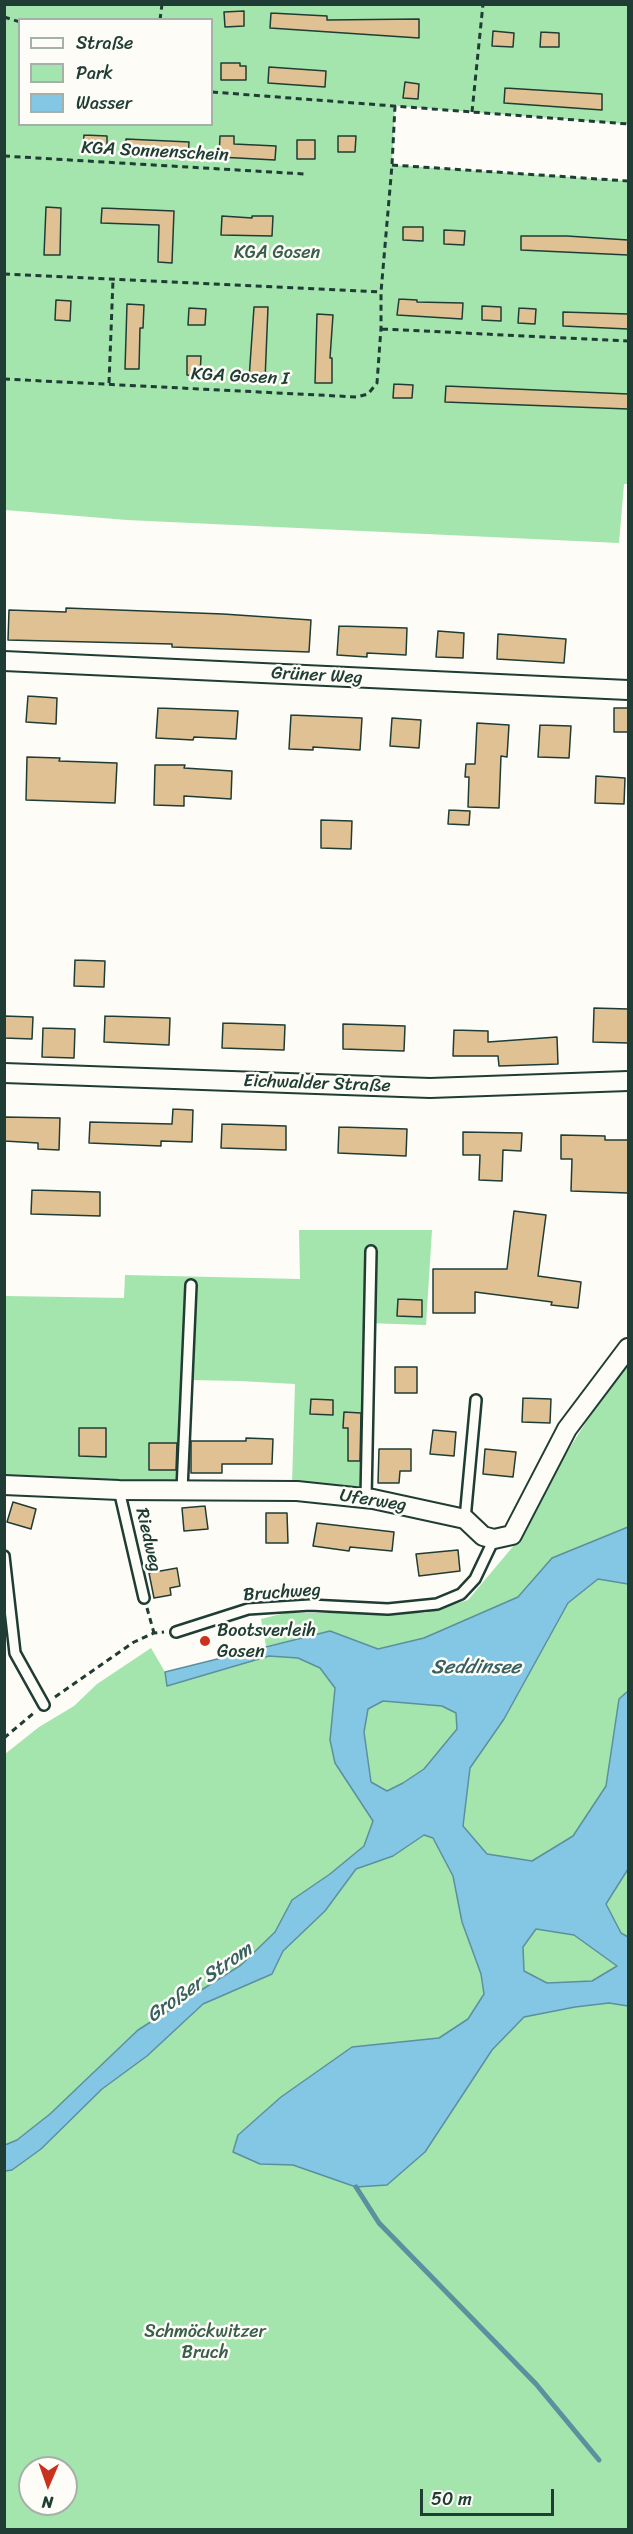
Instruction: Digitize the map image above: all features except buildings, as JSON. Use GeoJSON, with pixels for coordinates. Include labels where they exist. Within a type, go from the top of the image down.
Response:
{"type":"FeatureCollection","features":[{"type":"Feature","properties":{"kind":"street","name":"Grüner Weg"},"geometry":{"type":"LineString","coordinates":[[4,661],[628,690]]}},
{"type":"Feature","properties":{"kind":"street","name":"Eichwalder Straße"},"geometry":{"type":"LineString","coordinates":[[4,1073],[430,1088],[628,1081]]}},
{"type":"Feature","properties":{"kind":"street"},"geometry":{"type":"LineString","coordinates":[[494,1539],[512,1534],[567,1429],[628,1348]]}},
{"type":"Feature","properties":{"kind":"street","name":"Uferweg"},"geometry":{"type":"LineString","coordinates":[[4,1485],[119,1490],[297,1491],[366,1498],[465,1519],[483,1536],[494,1539]]}},
{"type":"Feature","properties":{"kind":"lane"},"geometry":{"type":"LineString","coordinates":[[366,1498],[371,1251]]}},
{"type":"Feature","properties":{"kind":"lane"},"geometry":{"type":"LineString","coordinates":[[182,1490],[190,1285]]}},
{"type":"Feature","properties":{"kind":"lane"},"geometry":{"type":"LineString","coordinates":[[465,1519],[476,1400]]}},
{"type":"Feature","properties":{"kind":"lane","name":"Riedweg"},"geometry":{"type":"LineString","coordinates":[[119,1490],[144,1598]]}},
{"type":"Feature","properties":{"kind":"lane","name":"Bruchweg"},"geometry":{"type":"LineString","coordinates":[[176,1632],[248,1609],[310,1605],[388,1609],[437,1604],[461,1594],[475,1579],[494,1539]]}},
{"type":"Feature","properties":{"kind":"lane"},"geometry":{"type":"LineString","coordinates":[[4,1556],[15,1653],[44,1705]]}},
{"type":"Feature","properties":{"kind":"path"},"geometry":{"type":"LineString","coordinates":[[472,112],[483,4]]}},
{"type":"Feature","properties":{"kind":"path"},"geometry":{"type":"LineString","coordinates":[[213,92],[628,124]]}},
{"type":"Feature","properties":{"kind":"path","name":"KGA Gosen I"},"geometry":{"type":"LineString","coordinates":[[4,380],[109,383],[357,397],[368,394],[377,383],[381,292],[395,106]]}},
{"type":"Feature","properties":{"kind":"path","name":"KGA Sonnenschein"},"geometry":{"type":"LineString","coordinates":[[4,156],[304,174]]}},
{"type":"Feature","properties":{"kind":"path"},"geometry":{"type":"LineString","coordinates":[[392,165],[628,181]]}},
{"type":"Feature","properties":{"kind":"path"},"geometry":{"type":"LineString","coordinates":[[4,274],[381,292]]}},
{"type":"Feature","properties":{"kind":"path"},"geometry":{"type":"LineString","coordinates":[[109,383],[113,280]]}},
{"type":"Feature","properties":{"kind":"path"},"geometry":{"type":"LineString","coordinates":[[381,328],[628,341]]}},
{"type":"Feature","properties":{"kind":"path"},"geometry":{"type":"LineString","coordinates":[[144,1598],[153,1633]]}},
{"type":"Feature","properties":{"kind":"path"},"geometry":{"type":"LineString","coordinates":[[4,1738],[44,1705],[134,1642],[153,1633],[176,1632]]}},
{"type":"Feature","properties":{"kind":"green space","name":"KGA Gosen"},"geometry":{"type":"Polygon","coordinates":[[[4,5],[628,5],[628,124],[395,106],[392,165],[628,181],[628,484],[624,484],[619,543],[127,520],[5,510],[4,5]]]}},
{"type":"Feature","properties":{"kind":"green space"},"geometry":{"type":"Polygon","coordinates":[[[299,1230],[432,1230],[426,1325],[367,1323],[362,1493],[292,1484],[295,1384],[240,1381],[189,1380],[181,1384],[178,1486],[5,1480],[5,1245],[6,1296],[124,1298],[125,1275],[300,1279],[299,1230]]]}},
{"type":"Feature","properties":{"kind":"green space"},"geometry":{"type":"Polygon","coordinates":[[[628,1356],[628,1527],[552,1558],[518,1597],[424,1638],[378,1649],[330,1631],[266,1646],[261,1619],[285,1613],[425,1613],[468,1600],[526,1531],[555,1471],[628,1356]]]}},
{"type":"Feature","properties":{"kind":"green space"},"geometry":{"type":"Polygon","coordinates":[[[598,1579],[628,1584],[628,1937],[486,1877],[448,1805],[466,1798],[470,1768],[504,1719],[568,1603],[598,1579]]]}},
{"type":"Feature","properties":{"kind":"green space"},"geometry":{"type":"Polygon","coordinates":[[[151,1648],[165,1672],[168,1686],[269,1656],[298,1658],[320,1668],[335,1687],[330,1740],[335,1763],[373,1821],[364,1846],[330,1874],[292,1900],[275,1932],[241,1965],[138,2030],[50,2114],[17,2140],[5,2145],[5,1754],[39,1727],[74,1706],[97,1684],[151,1648]]]}},
{"type":"Feature","properties":{"kind":"green space"},"geometry":{"type":"Polygon","coordinates":[[[383,1701],[442,1706],[456,1713],[457,1729],[424,1769],[387,1791],[371,1782],[364,1732],[368,1708],[383,1701]]]}},
{"type":"Feature","properties":{"kind":"green space","name":"Schmöckwitzer Bruch"},"geometry":{"type":"Polygon","coordinates":[[[424,1835],[433,1838],[453,1876],[462,1922],[481,1974],[485,1994],[468,2019],[439,2038],[352,2047],[281,2097],[238,2134],[233,2151],[260,2164],[293,2165],[356,2187],[425,2152],[492,2050],[524,2017],[609,2003],[628,2006],[628,2529],[5,2529],[4,2171],[12,2170],[41,2149],[102,2089],[147,2056],[203,2004],[272,1974],[283,1951],[325,1911],[356,1869],[393,1856],[424,1835]]]}},
{"type":"Feature","properties":{"kind":"green space"},"geometry":{"type":"Polygon","coordinates":[[[536,1929],[574,1935],[618,1966],[592,1981],[547,1983],[524,1972],[523,1947],[536,1929]]]}},
{"type":"Feature","properties":{"kind":"water","name":"Seddinsee"},"geometry":{"type":"Polygon","coordinates":[[[628,1527],[628,1584],[598,1579],[568,1603],[504,1719],[470,1768],[463,1826],[487,1854],[532,1861],[573,1836],[606,1786],[619,1699],[628,1691],[628,1869],[606,1904],[621,1933],[628,1937],[628,2006],[609,2003],[524,2017],[492,2050],[425,2152],[387,2185],[356,2187],[293,2165],[260,2164],[233,2152],[238,2135],[281,2097],[352,2047],[439,2038],[468,2019],[484,1994],[481,1974],[462,1922],[453,1876],[433,1838],[424,1835],[393,1856],[356,1869],[325,1911],[283,1951],[272,1974],[203,2004],[147,2056],[102,2089],[41,2149],[12,2170],[5,2171],[5,2145],[17,2140],[50,2114],[138,2030],[241,1965],[275,1932],[292,1900],[330,1874],[364,1846],[373,1821],[335,1763],[330,1740],[335,1688],[320,1668],[298,1658],[269,1656],[167,1686],[165,1672],[330,1631],[378,1649],[424,1638],[518,1597],[552,1558],[628,1527]],[[383,1701],[368,1709],[364,1732],[371,1782],[387,1791],[424,1769],[457,1729],[456,1713],[442,1706],[383,1701]],[[536,1929],[523,1947],[524,1971],[547,1983],[592,1981],[617,1966],[574,1935],[536,1929]]]}},
{"type":"Feature","properties":{"kind":"waterway"},"geometry":{"type":"LineString","coordinates":[[356,2187],[379,2223],[536,2384],[599,2460]]}},
{"type":"Feature","properties":{"kind":"place","name":"Bootsverleih Gosen"},"geometry":{"type":"Point","coordinates":[205,1641]}},
{"type":"Feature","properties":{"kind":"water label","name":"Großer Strom"},"geometry":{"type":"Point","coordinates":[200,1983]}}]}
